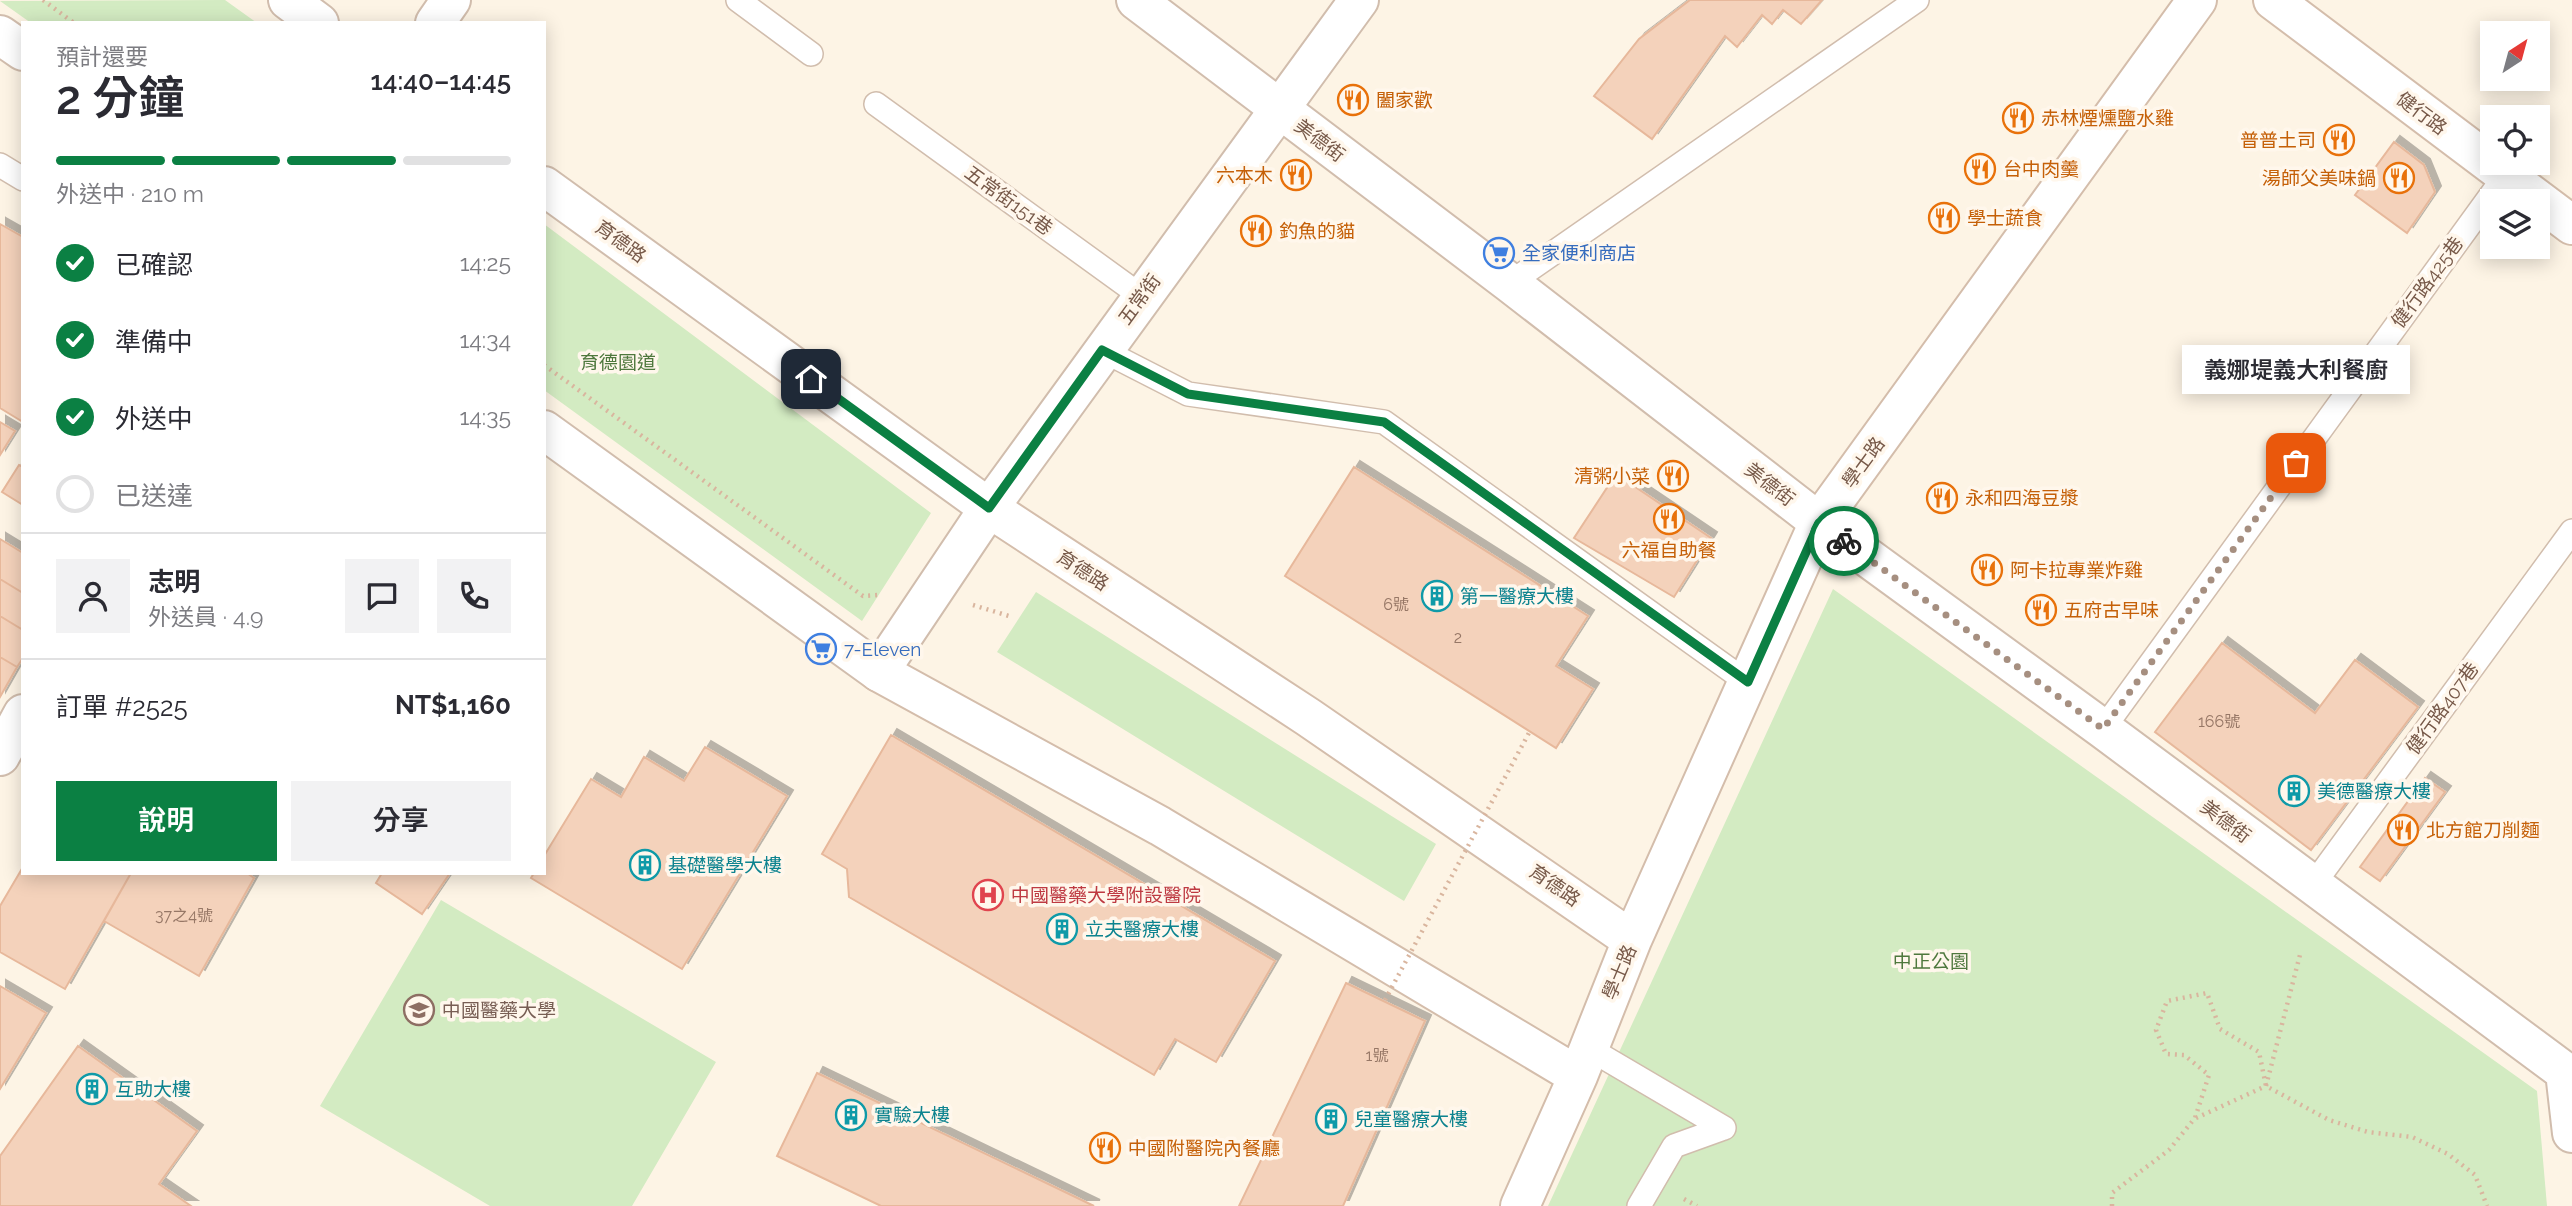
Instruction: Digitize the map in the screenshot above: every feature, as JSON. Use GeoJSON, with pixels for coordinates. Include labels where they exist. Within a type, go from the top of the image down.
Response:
{"type":"FeatureCollection","features":[{"type":"Feature","properties":{"kind":"street"},"geometry":{"type":"LineString","coordinates":[[288,0],[316,21]]}},
{"type":"Feature","properties":{"kind":"street"},"geometry":{"type":"LineString","coordinates":[[436,21],[451,0]]}},
{"type":"Feature","properties":{"kind":"street","name":"美德街"},"geometry":{"type":"LineString","coordinates":[[1136,0],[1510,283],[1819,523],[2313,885],[2569,1067],[2572,1133]]}},
{"type":"Feature","properties":{"kind":"street","name":"五常街"},"geometry":{"type":"LineString","coordinates":[[878,672],[989,508],[1102,350],[1359,0]]}},
{"type":"Feature","properties":{"kind":"street","name":"學士路"},"geometry":{"type":"LineString","coordinates":[[1520,1206],[1583,1062],[1632,940],[1819,523],[2197,0]]}},
{"type":"Feature","properties":{"kind":"street","name":"健行路"},"geometry":{"type":"LineString","coordinates":[[2273,0],[2572,225]]}},
{"type":"Feature","properties":{"kind":"street"},"geometry":{"type":"LineString","coordinates":[[0,35],[21,50]]}},
{"type":"Feature","properties":{"kind":"street","name":"育德路"},"geometry":{"type":"LineString","coordinates":[[546,187],[989,508],[1308,717],[1632,940]]}},
{"type":"Feature","properties":{"kind":"street"},"geometry":{"type":"LineString","coordinates":[[546,431],[878,672],[1583,1062]]}},
{"type":"Feature","properties":{"kind":"street"},"geometry":{"type":"LineString","coordinates":[[0,756],[21,718]]}},
{"type":"Feature","properties":{"kind":"lane"},"geometry":{"type":"LineString","coordinates":[[738,0],[811,54]]}},
{"type":"Feature","properties":{"kind":"lane"},"geometry":{"type":"LineString","coordinates":[[1510,283],[1917,0]]}},
{"type":"Feature","properties":{"kind":"lane","name":"五常街151巷"},"geometry":{"type":"LineString","coordinates":[[876,104],[1141,296]]}},
{"type":"Feature","properties":{"kind":"lane"},"geometry":{"type":"LineString","coordinates":[[0,165],[21,178]]}},
{"type":"Feature","properties":{"kind":"lane","name":"健行路425巷"},"geometry":{"type":"LineString","coordinates":[[2103,729],[2505,176]]}},
{"type":"Feature","properties":{"kind":"lane"},"geometry":{"type":"LineString","coordinates":[[1102,350],[1188,394],[1384,422],[1748,682]]}},
{"type":"Feature","properties":{"kind":"lane","name":"健行路407巷"},"geometry":{"type":"LineString","coordinates":[[2313,885],[2572,531]]}},
{"type":"Feature","properties":{"kind":"lane"},"geometry":{"type":"LineString","coordinates":[[1583,1062],[1724,1128],[1674,1146],[1639,1206]]}},
{"type":"Feature","properties":{"kind":"path"},"geometry":{"type":"LineString","coordinates":[[43,0],[71,21]]}},
{"type":"Feature","properties":{"kind":"path"},"geometry":{"type":"LineString","coordinates":[[546,366],[863,596],[932,592],[1009,616]]}},
{"type":"Feature","properties":{"kind":"path"},"geometry":{"type":"LineString","coordinates":[[1385,1000],[1530,731]]}},
{"type":"Feature","properties":{"kind":"path"},"geometry":{"type":"LineString","coordinates":[[2266,1086],[2301,951]]}},
{"type":"Feature","properties":{"kind":"path"},"geometry":{"type":"LineString","coordinates":[[2112,1206],[2112,1193],[2169,1150],[2195,1118],[2209,1075],[2184,1055],[2166,1054],[2156,1030],[2167,1001],[2207,993],[2220,1029],[2259,1052],[2266,1086]]}},
{"type":"Feature","properties":{"kind":"path"},"geometry":{"type":"LineString","coordinates":[[2195,1118],[2266,1086]]}},
{"type":"Feature","properties":{"kind":"path"},"geometry":{"type":"LineString","coordinates":[[2266,1086],[2329,1120],[2368,1132],[2412,1137],[2448,1154],[2475,1175],[2487,1206]]}},
{"type":"Feature","properties":{"kind":"path"},"geometry":{"type":"LineString","coordinates":[[1684,1199],[1697,1206]]}},
{"type":"Feature","properties":{"kind":"green space"},"geometry":{"type":"Polygon","coordinates":[[[225,0],[254,21],[28,21],[0,1],[225,0]]]}},
{"type":"Feature","properties":{"kind":"green space","name":"育德園道"},"geometry":{"type":"Polygon","coordinates":[[[546,225],[931,513],[862,621],[546,391],[546,225]]]}},
{"type":"Feature","properties":{"kind":"green space","name":"中正公園"},"geometry":{"type":"Polygon","coordinates":[[[1833,589],[2537,1091],[2547,1206],[1548,1206],[1833,589]]]}},
{"type":"Feature","properties":{"kind":"green space"},"geometry":{"type":"Polygon","coordinates":[[[1036,592],[1436,844],[1404,901],[997,652],[1036,592]]]}},
{"type":"Feature","properties":{"kind":"green space"},"geometry":{"type":"Polygon","coordinates":[[[441,900],[716,1062],[632,1206],[490,1206],[320,1106],[441,900]]]}},
{"type":"Feature","properties":{"kind":"building"},"geometry":{"type":"Polygon","coordinates":[[[1690,0],[1822,0],[1801,24],[1783,10],[1772,24],[1762,15],[1737,47],[1725,36],[1652,139],[1594,96],[1639,39],[1690,0]]]}},
{"type":"Feature","properties":{"kind":"building","name":"湯師父美味鍋"},"geometry":{"type":"Polygon","coordinates":[[[2394,142],[2424,165],[2435,192],[2407,233],[2355,195],[2394,142]]]}},
{"type":"Feature","properties":{"kind":"building"},"geometry":{"type":"Polygon","coordinates":[[[0,224],[21,236],[21,421],[0,408],[0,224]]]}},
{"type":"Feature","properties":{"kind":"building"},"geometry":{"type":"Polygon","coordinates":[[[0,422],[15,431],[0,455],[0,422]]]}},
{"type":"Feature","properties":{"kind":"building"},"geometry":{"type":"Polygon","coordinates":[[[19,465],[21,466],[21,504],[2,492],[19,465]]]}},
{"type":"Feature","properties":{"kind":"building","name":"第一醫療大樓"},"geometry":{"type":"Polygon","coordinates":[[[1354,467],[1588,616],[1556,666],[1593,689],[1556,748],[1285,576],[1354,467]]]}},
{"type":"Feature","properties":{"kind":"building"},"geometry":{"type":"Polygon","coordinates":[[[1616,474],[1711,538],[1674,597],[1574,538],[1616,474]]]}},
{"type":"Feature","properties":{"kind":"building"},"geometry":{"type":"Polygon","coordinates":[[[0,539],[21,552],[21,592],[0,579],[0,539]]]}},
{"type":"Feature","properties":{"kind":"building"},"geometry":{"type":"Polygon","coordinates":[[[0,579],[21,592],[21,629],[0,616],[0,579]]]}},
{"type":"Feature","properties":{"kind":"building"},"geometry":{"type":"Polygon","coordinates":[[[0,616],[21,629],[21,661],[17,667],[0,657],[0,616]]]}},
{"type":"Feature","properties":{"kind":"building","name":"美德醫療大樓"},"geometry":{"type":"Polygon","coordinates":[[[2222,643],[2315,713],[2355,660],[2418,707],[2311,850],[2155,732],[2222,643]]]}},
{"type":"Feature","properties":{"kind":"building","name":"美德醫療大樓"},"geometry":{"type":"Polygon","coordinates":[[[2222,643],[2315,713],[2355,660],[2418,707],[2311,850],[2155,732],[2222,643]]]}},
{"type":"Feature","properties":{"kind":"building"},"geometry":{"type":"Polygon","coordinates":[[[0,657],[17,667],[0,697],[0,657]]]}},
{"type":"Feature","properties":{"kind":"building","name":"立夫醫療大樓"},"geometry":{"type":"Polygon","coordinates":[[[891,735],[1275,961],[1216,1062],[1175,1039],[1154,1075],[849,897],[847,869],[822,854],[891,735]]]}},
{"type":"Feature","properties":{"kind":"building","name":"基礎醫學大樓"},"geometry":{"type":"Polygon","coordinates":[[[705,747],[787,796],[682,969],[531,878],[533,875],[546,875],[546,853],[591,779],[621,797],[644,757],[684,781],[705,747]]]}},
{"type":"Feature","properties":{"kind":"building","name":"北方館刀削麵"},"geometry":{"type":"Polygon","coordinates":[[[2425,778],[2445,792],[2380,881],[2360,867],[2425,778]]]}},
{"type":"Feature","properties":{"kind":"building"},"geometry":{"type":"Polygon","coordinates":[[[21,870],[21,875],[130,875],[65,989],[0,952],[0,906],[21,870]]]}},
{"type":"Feature","properties":{"kind":"building"},"geometry":{"type":"Polygon","coordinates":[[[130,875],[250,875],[254,878],[199,976],[104,921],[130,875]]]}},
{"type":"Feature","properties":{"kind":"building"},"geometry":{"type":"Polygon","coordinates":[[[381,875],[449,875],[422,914],[376,883],[381,875]]]}},
{"type":"Feature","properties":{"kind":"building","name":"兒童醫療大樓"},"geometry":{"type":"Polygon","coordinates":[[[1346,983],[1425,1021],[1343,1206],[1239,1206],[1346,983]]]}},
{"type":"Feature","properties":{"kind":"building"},"geometry":{"type":"Polygon","coordinates":[[[0,986],[46,1013],[0,1089],[0,986]]]}},
{"type":"Feature","properties":{"kind":"building","name":"互助大樓"},"geometry":{"type":"Polygon","coordinates":[[[78,1046],[197,1131],[159,1184],[191,1206],[0,1206],[0,1156],[78,1046]]]}},
{"type":"Feature","properties":{"kind":"building","name":"實驗大樓"},"geometry":{"type":"Polygon","coordinates":[[[817,1073],[1094,1206],[881,1206],[777,1156],[817,1073]]]}},
{"type":"Feature","properties":{"kind":"way so far"},"geometry":{"type":"LineString","coordinates":[[1844,541],[2103,729],[2296,463]]}},
{"type":"Feature","properties":{"kind":"place","name":"闔家歡"},"geometry":{"type":"Point","coordinates":[1353,100]}},
{"type":"Feature","properties":{"kind":"place","name":"赤林煙燻鹽水雞"},"geometry":{"type":"Point","coordinates":[2018,118]}},
{"type":"Feature","properties":{"kind":"place","name":"普普土司"},"geometry":{"type":"Point","coordinates":[2339,140]}},
{"type":"Feature","properties":{"kind":"place","name":"台中肉羹"},"geometry":{"type":"Point","coordinates":[1980,169]}},
{"type":"Feature","properties":{"kind":"place","name":"六本木"},"geometry":{"type":"Point","coordinates":[1296,175]}},
{"type":"Feature","properties":{"kind":"place","name":"湯師父美味鍋"},"geometry":{"type":"Point","coordinates":[2399,178]}},
{"type":"Feature","properties":{"kind":"place","name":"學士蔬食"},"geometry":{"type":"Point","coordinates":[1944,218]}},
{"type":"Feature","properties":{"kind":"place","name":"釣魚的貓"},"geometry":{"type":"Point","coordinates":[1256,231]}},
{"type":"Feature","properties":{"kind":"place","name":"全家便利商店"},"geometry":{"type":"Point","coordinates":[1499,253]}},
{"type":"Feature","properties":{"kind":"place","name":"義娜堤義大利餐廚"},"geometry":{"type":"Point","coordinates":[2296,463]}},
{"type":"Feature","properties":{"kind":"place","name":"清粥小菜"},"geometry":{"type":"Point","coordinates":[1673,476]}},
{"type":"Feature","properties":{"kind":"place","name":"永和四海豆漿"},"geometry":{"type":"Point","coordinates":[1942,498]}},
{"type":"Feature","properties":{"kind":"place","name":"六福自助餐"},"geometry":{"type":"Point","coordinates":[1669,519]}},
{"type":"Feature","properties":{"kind":"place","name":"阿卡拉專業炸雞"},"geometry":{"type":"Point","coordinates":[1987,570]}},
{"type":"Feature","properties":{"kind":"place","name":"第一醫療大樓"},"geometry":{"type":"Point","coordinates":[1437,596]}},
{"type":"Feature","properties":{"kind":"place","name":"五府古早味"},"geometry":{"type":"Point","coordinates":[2041,610]}},
{"type":"Feature","properties":{"kind":"place","name":"7-Eleven"},"geometry":{"type":"Point","coordinates":[821,649]}},
{"type":"Feature","properties":{"kind":"place","name":"美德醫療大樓"},"geometry":{"type":"Point","coordinates":[2294,791]}},
{"type":"Feature","properties":{"kind":"place","name":"北方館刀削麵"},"geometry":{"type":"Point","coordinates":[2403,830]}},
{"type":"Feature","properties":{"kind":"place","name":"基礎醫學大樓"},"geometry":{"type":"Point","coordinates":[645,865]}},
{"type":"Feature","properties":{"kind":"place","name":"中國醫藥大學附設醫院"},"geometry":{"type":"Point","coordinates":[988,895]}},
{"type":"Feature","properties":{"kind":"place","name":"立夫醫療大樓"},"geometry":{"type":"Point","coordinates":[1062,929]}},
{"type":"Feature","properties":{"kind":"place","name":"中國醫藥大學"},"geometry":{"type":"Point","coordinates":[419,1010]}},
{"type":"Feature","properties":{"kind":"place","name":"互助大樓"},"geometry":{"type":"Point","coordinates":[92,1089]}},
{"type":"Feature","properties":{"kind":"place","name":"實驗大樓"},"geometry":{"type":"Point","coordinates":[851,1115]}},
{"type":"Feature","properties":{"kind":"place","name":"兒童醫療大樓"},"geometry":{"type":"Point","coordinates":[1331,1119]}},
{"type":"Feature","properties":{"kind":"place","name":"中國附醫院內餐廳"},"geometry":{"type":"Point","coordinates":[1105,1148]}},
{"type":"Feature","properties":{"kind":"route"},"geometry":{"type":"LineString","coordinates":[[811,379],[989,508],[1102,350],[1188,394],[1384,422],[1748,682],[1819,523],[1844,541]]}}]}
